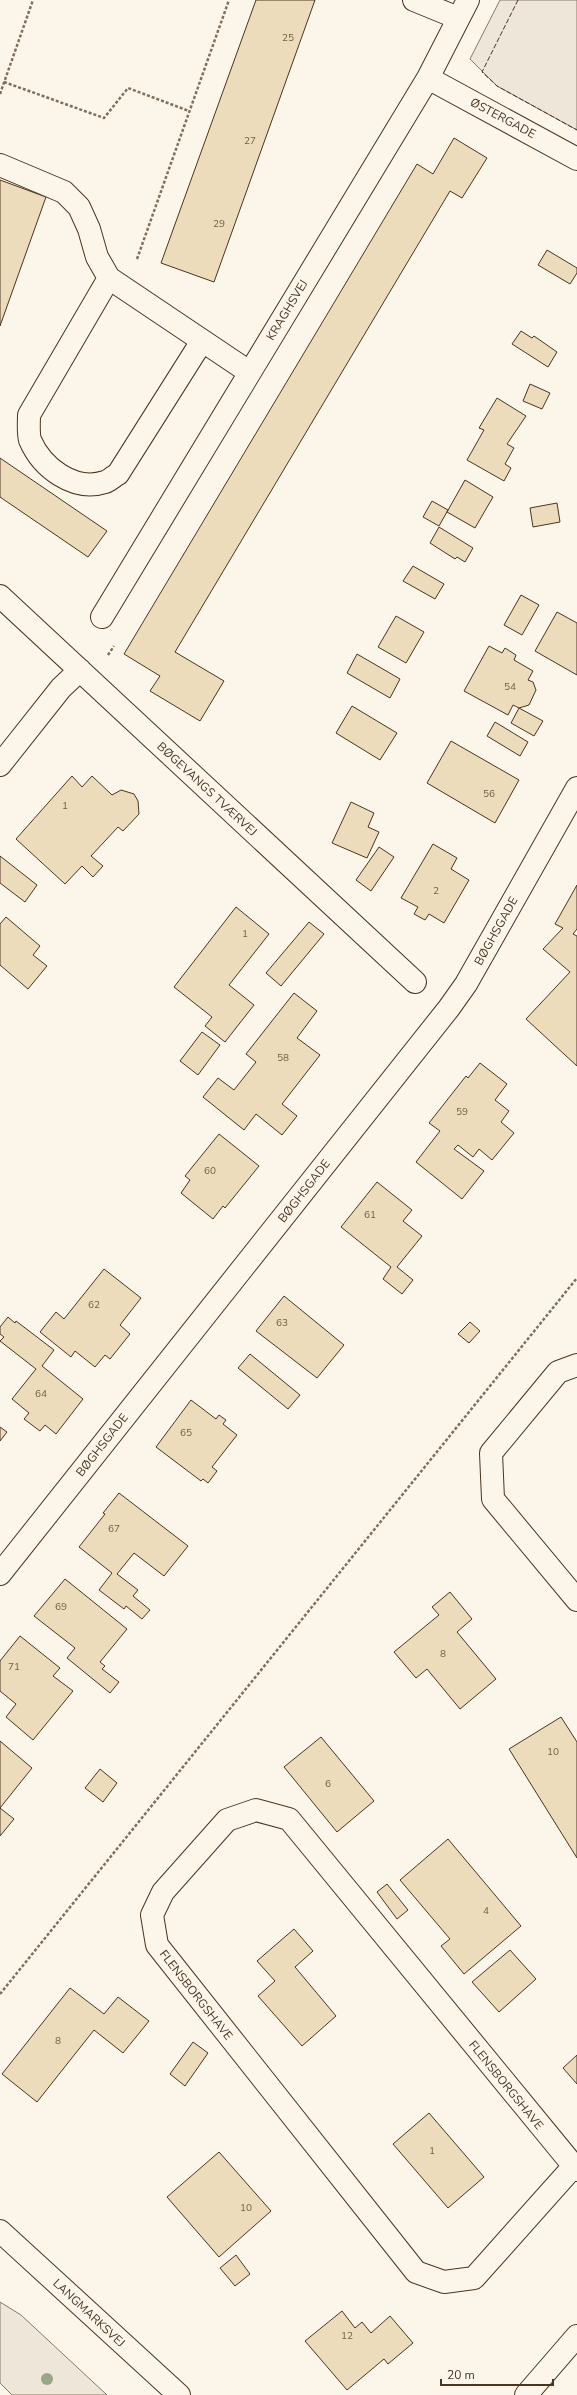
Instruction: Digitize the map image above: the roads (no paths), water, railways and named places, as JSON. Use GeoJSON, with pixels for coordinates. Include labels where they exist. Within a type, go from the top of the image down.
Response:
{"type":"FeatureCollection","features":[{"type":"Feature","properties":{"kind":"street"},"geometry":{"type":"LineString","coordinates":[[414,0],[463,9]]}},
{"type":"Feature","properties":{"kind":"street","name":"KRAGHSVEJ"},"geometry":{"type":"LineString","coordinates":[[102,617],[428,78],[463,9]]}},
{"type":"Feature","properties":{"kind":"street","name":"ØSTERGADE"},"geometry":{"type":"LineString","coordinates":[[428,78],[577,159]]}},
{"type":"Feature","properties":{"kind":"street"},"geometry":{"type":"LineString","coordinates":[[0,165],[64,192],[79,207],[89,229],[97,257],[118,284],[249,372]]}},
{"type":"Feature","properties":{"kind":"street"},"geometry":{"type":"LineString","coordinates":[[118,284],[29,415],[30,439],[43,460],[59,476],[84,484],[105,482],[118,474],[202,341]]}},
{"type":"Feature","properties":{"kind":"street","name":"BØGEVANGS TVÆRVEJ"},"geometry":{"type":"LineString","coordinates":[[0,596],[415,982]]}},
{"type":"Feature","properties":{"kind":"street"},"geometry":{"type":"LineString","coordinates":[[0,765],[61,688],[80,670]]}},
{"type":"Feature","properties":{"kind":"street","name":"BØGHSGADE"},"geometry":{"type":"LineString","coordinates":[[0,1574],[449,1008],[466,984],[577,788]]}},
{"type":"Feature","properties":{"kind":"street"},"geometry":{"type":"LineString","coordinates":[[577,1365],[558,1372],[491,1453],[493,1499],[577,1600]]}},
{"type":"Feature","properties":{"kind":"street","name":"FLENSBORGSHAVE"},"geometry":{"type":"LineString","coordinates":[[256,1810],[289,1819],[575,2169],[474,2278],[444,2282],[416,2272],[157,1945],[152,1915],[163,1892],[227,1820],[256,1810]]}},
{"type":"Feature","properties":{"kind":"street","name":"LANGMARKSVEJ"},"geometry":{"type":"LineString","coordinates":[[0,2231],[179,2395]]}},
{"type":"Feature","properties":{"kind":"street"},"geometry":{"type":"LineString","coordinates":[[526,2395],[577,2336]]}}]}
